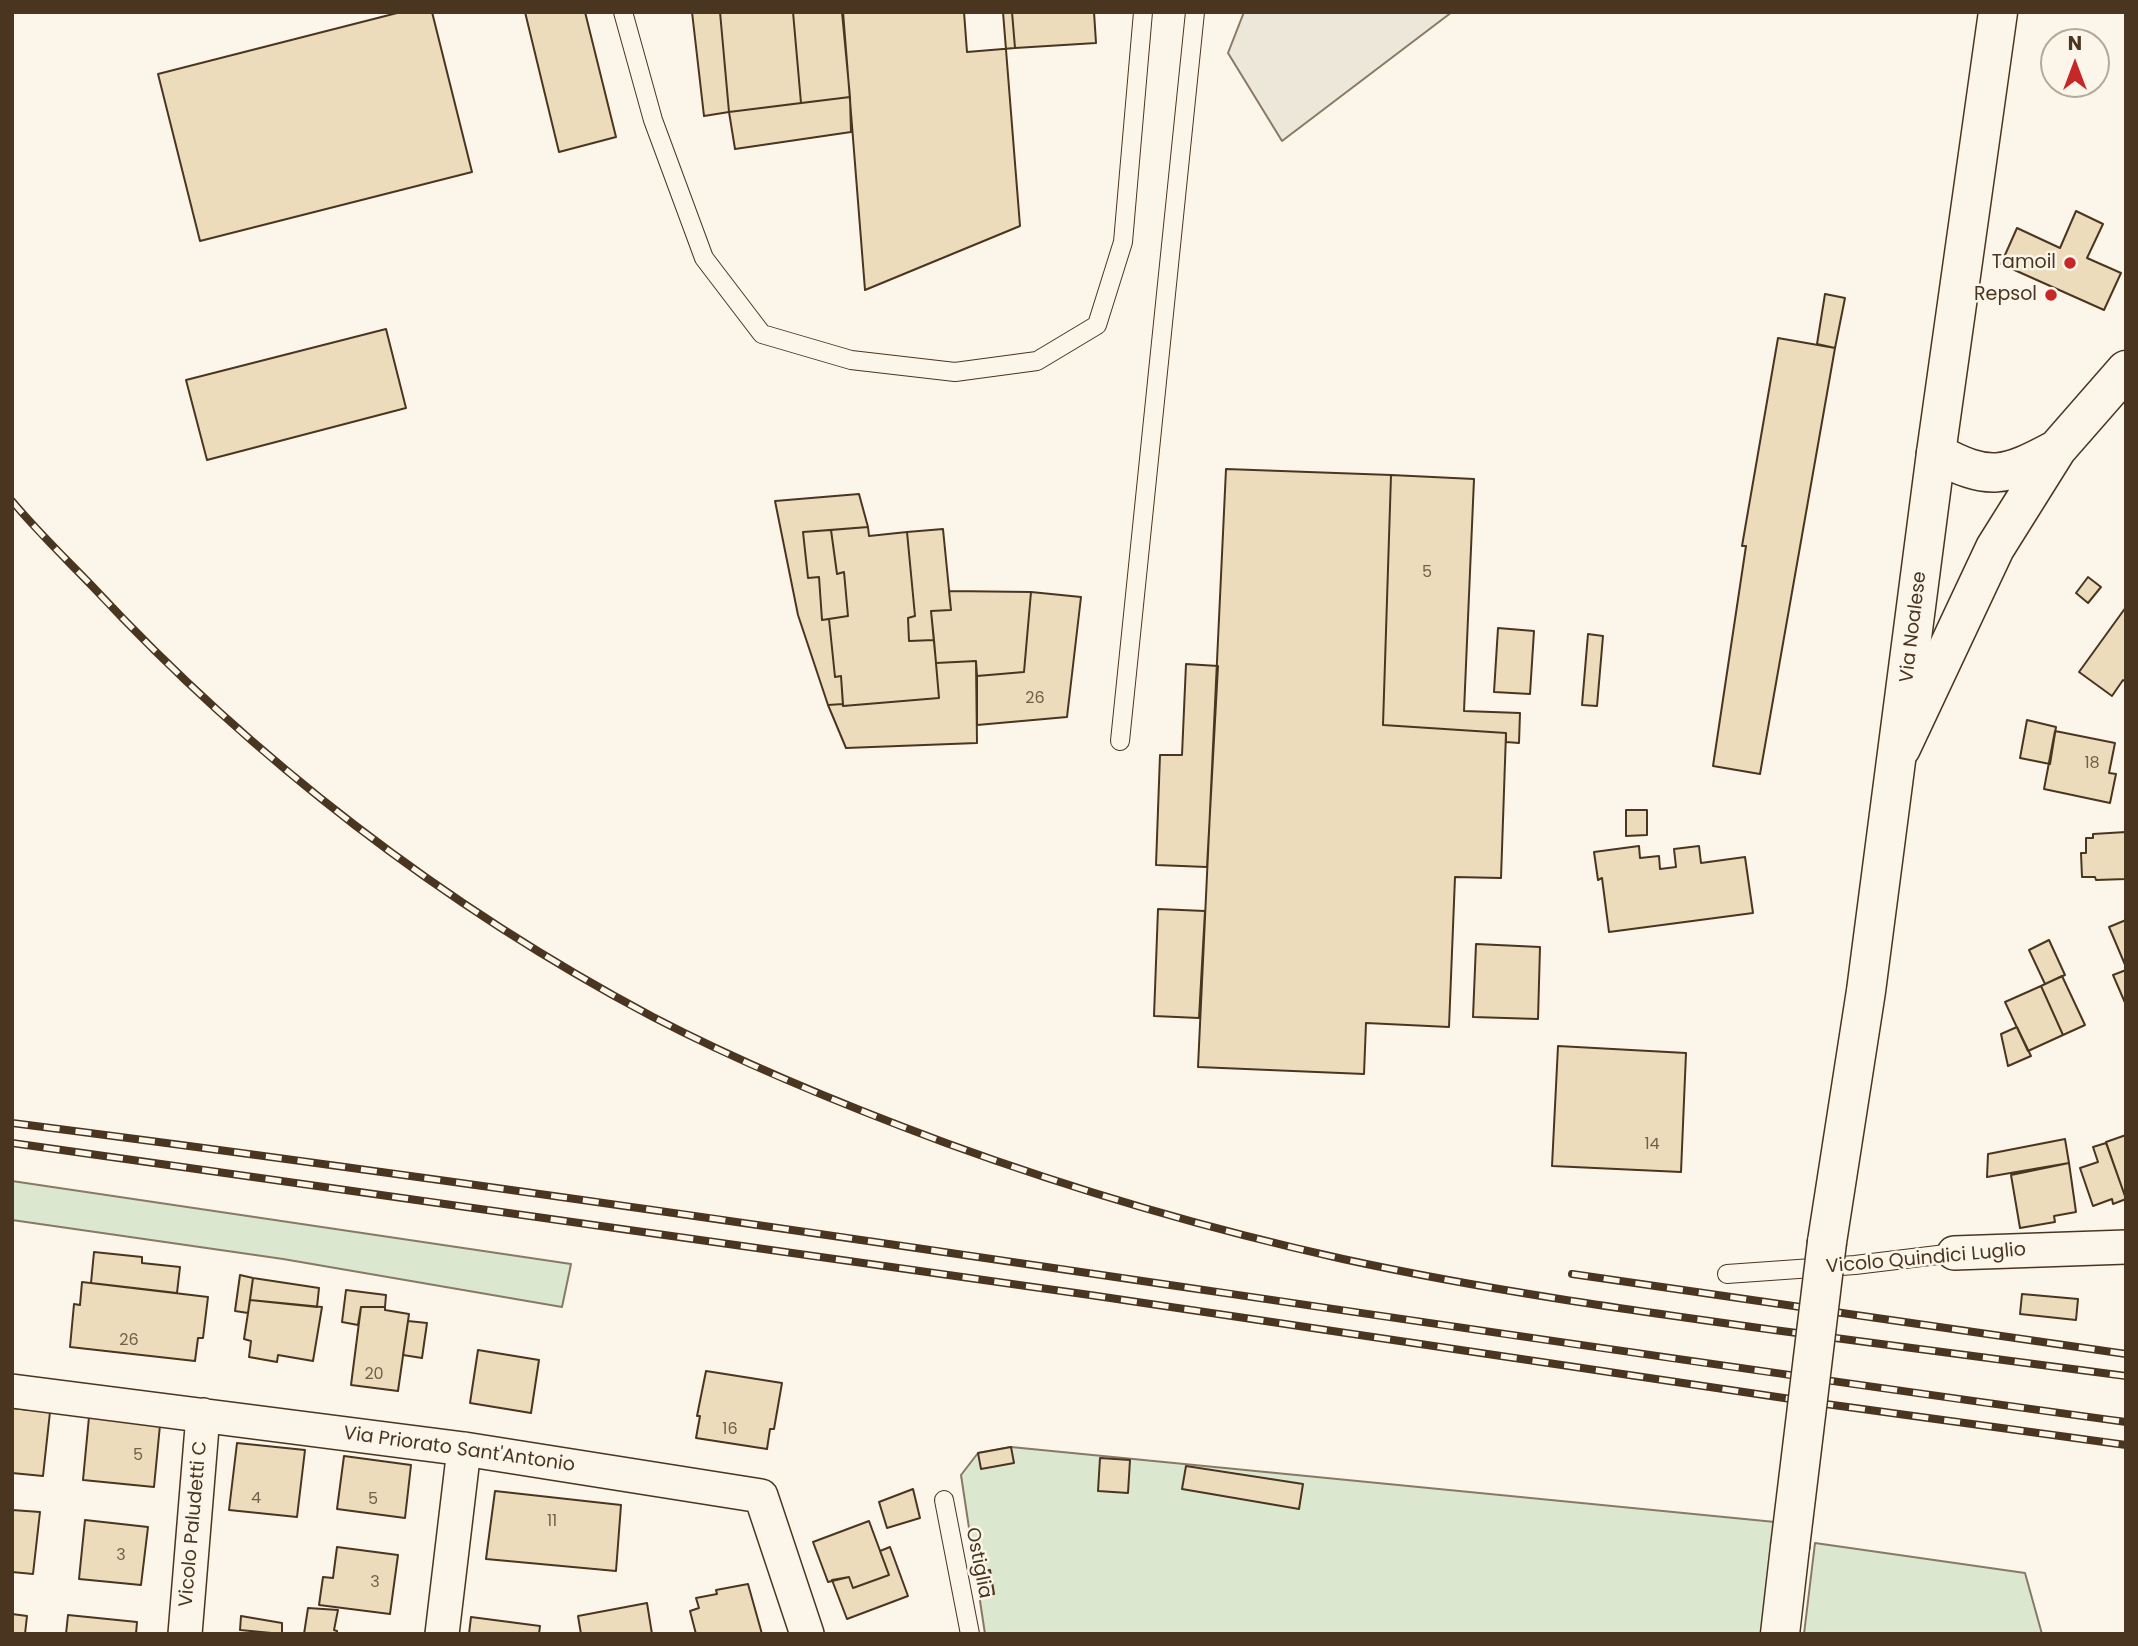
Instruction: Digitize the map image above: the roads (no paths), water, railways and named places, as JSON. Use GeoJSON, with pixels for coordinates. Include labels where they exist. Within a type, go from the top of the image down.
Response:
{"type":"FeatureCollection","features":[{"type":"Feature","properties":{"kind":"main road","name":"Via Noalese"},"geometry":{"type":"LineString","coordinates":[[1780,1634],[1827,1242],[1866,990],[1936,453],[1998,12]]}},
{"type":"Feature","properties":{"kind":"main road"},"geometry":{"type":"LineString","coordinates":[[1897,756],[1995,548],[2057,449],[2126,370]]}},
{"type":"Feature","properties":{"kind":"main road"},"geometry":{"type":"LineString","coordinates":[[1936,453],[1964,468],[1991,473],[2019,470],[2057,449]]}},
{"type":"Feature","properties":{"kind":"street","name":"Vicolo Quindici Luglio"},"geometry":{"type":"LineString","coordinates":[[1954,1253],[2126,1247]]}},
{"type":"Feature","properties":{"kind":"street","name":"Via Priorato Sant'Antonio"},"geometry":{"type":"LineString","coordinates":[[12,1391],[464,1449],[761,1496],[807,1634]]}},
{"type":"Feature","properties":{"kind":"street","name":"Vicolo Paludetti C"},"geometry":{"type":"LineString","coordinates":[[185,1634],[203,1415]]}},
{"type":"Feature","properties":{"kind":"street"},"geometry":{"type":"LineString","coordinates":[[442,1634],[464,1449]]}},
{"type":"Feature","properties":{"kind":"lane"},"geometry":{"type":"LineString","coordinates":[[623,12],[653,120],[704,258],[762,334],[851,360],[955,372],[1037,361],[1097,325],[1123,242],[1143,12]]}},
{"type":"Feature","properties":{"kind":"lane"},"geometry":{"type":"LineString","coordinates":[[1119,741],[1195,12]]}},
{"type":"Feature","properties":{"kind":"lane","name":"Vicolo Quindici Luglio"},"geometry":{"type":"LineString","coordinates":[[1727,1274],[1854,1265],[1954,1253]]}},
{"type":"Feature","properties":{"kind":"lane","name":"Ostiglia"},"geometry":{"type":"LineString","coordinates":[[944,1500],[970,1634]]}},
{"type":"Feature","properties":{"kind":"railway"},"geometry":{"type":"LineString","coordinates":[[12,501],[155,651],[219,712],[286,770],[426,878],[576,974],[653,1017],[761,1069],[834,1100],[1043,1177],[1192,1222],[1343,1259],[1504,1290],[1612,1307],[2126,1376]]}},
{"type":"Feature","properties":{"kind":"railway"},"geometry":{"type":"LineString","coordinates":[[12,1123],[541,1194],[2126,1422]]}},
{"type":"Feature","properties":{"kind":"railway"},"geometry":{"type":"LineString","coordinates":[[12,1143],[2126,1445]]}},
{"type":"Feature","properties":{"kind":"railway"},"geometry":{"type":"LineString","coordinates":[[1572,1274],[2126,1354]]}},
{"type":"Feature","properties":{"kind":"place","name":"Tamoil"},"geometry":{"type":"Point","coordinates":[2070,263]}},
{"type":"Feature","properties":{"kind":"place","name":"Repsol"},"geometry":{"type":"Point","coordinates":[2051,295]}}]}
